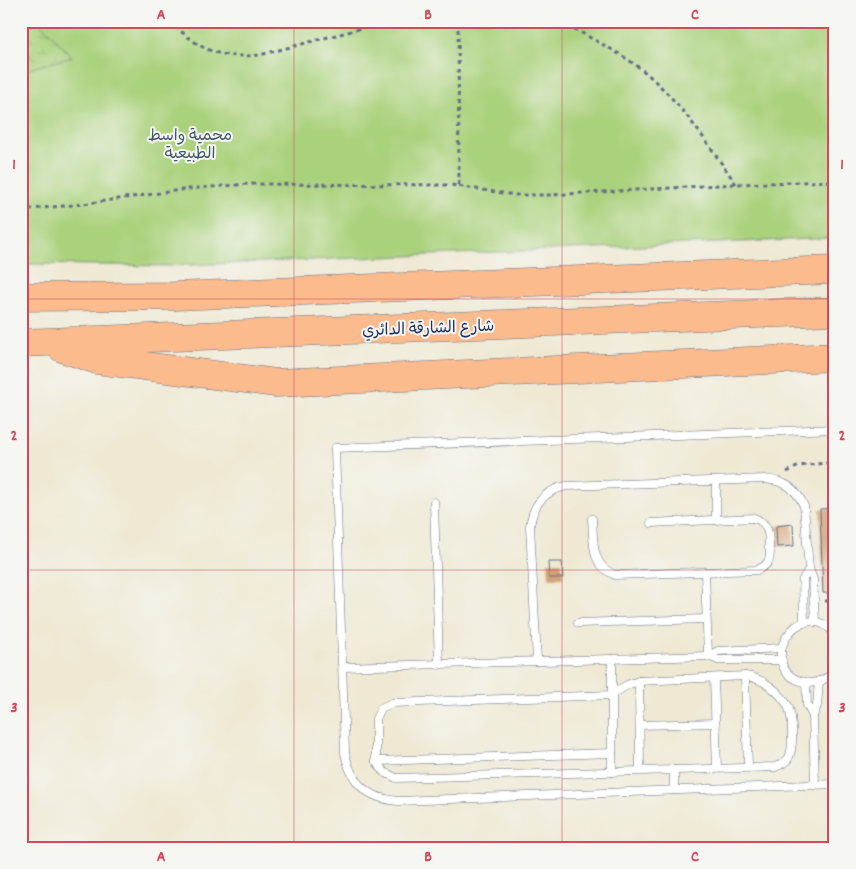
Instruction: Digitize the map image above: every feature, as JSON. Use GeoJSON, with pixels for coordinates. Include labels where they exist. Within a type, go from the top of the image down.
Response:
{"type":"FeatureCollection","features":[{"type":"Feature","properties":{"kind":"highway"},"geometry":{"type":"LineString","coordinates":[[21,297],[175,296],[835,270]]}},
{"type":"Feature","properties":{"kind":"highway","name":"شارع الشارقة الدائري"},"geometry":{"type":"LineString","coordinates":[[34,342],[835,311]]}},
{"type":"Feature","properties":{"kind":"highway"},"geometry":{"type":"LineString","coordinates":[[34,342],[97,360],[276,383],[835,357]]}},
{"type":"Feature","properties":{"kind":"lane"},"geometry":{"type":"LineString","coordinates":[[835,429],[335,448],[345,753],[353,778],[372,795],[385,800],[398,801],[835,784]]}},
{"type":"Feature","properties":{"kind":"lane"},"geometry":{"type":"LineString","coordinates":[[537,661],[530,526],[535,507],[540,499],[557,488],[566,486],[776,480],[785,483],[794,489],[804,506],[808,569],[813,579],[815,622]]}},
{"type":"Feature","properties":{"kind":"lane"},"geometry":{"type":"LineString","coordinates":[[716,481],[716,520]]}},
{"type":"Feature","properties":{"kind":"lane"},"geometry":{"type":"LineString","coordinates":[[434,502],[440,664]]}},
{"type":"Feature","properties":{"kind":"lane"},"geometry":{"type":"LineString","coordinates":[[592,519],[594,554],[602,567],[615,575],[757,570],[769,560],[769,532],[764,523],[754,518],[651,523]]}},
{"type":"Feature","properties":{"kind":"lane"},"geometry":{"type":"LineString","coordinates":[[804,623],[803,579],[808,569]]}},
{"type":"Feature","properties":{"kind":"lane"},"geometry":{"type":"LineString","coordinates":[[705,572],[708,656]]}},
{"type":"Feature","properties":{"kind":"lane"},"geometry":{"type":"LineString","coordinates":[[578,623],[706,619]]}},
{"type":"Feature","properties":{"kind":"lane"},"geometry":{"type":"LineString","coordinates":[[835,634],[824,625],[815,622],[804,623],[796,626],[789,632],[781,648],[785,668],[798,680],[819,682],[835,671]]}},
{"type":"Feature","properties":{"kind":"lane"},"geometry":{"type":"LineString","coordinates":[[708,656],[718,651],[781,648]]}},
{"type":"Feature","properties":{"kind":"lane"},"geometry":{"type":"LineString","coordinates":[[342,667],[708,656],[718,660],[782,660]]}},
{"type":"Feature","properties":{"kind":"lane"},"geometry":{"type":"LineString","coordinates":[[612,659],[612,772]]}},
{"type":"Feature","properties":{"kind":"lane"},"geometry":{"type":"LineString","coordinates":[[745,676],[748,768]]}},
{"type":"Feature","properties":{"kind":"lane"},"geometry":{"type":"LineString","coordinates":[[745,676],[763,681],[787,705],[791,715],[792,750],[788,759],[775,767],[396,778],[384,772],[376,761],[376,719],[381,708],[386,705],[611,695],[627,685],[639,681],[745,676]]}},
{"type":"Feature","properties":{"kind":"lane"},"geometry":{"type":"LineString","coordinates":[[714,678],[717,768]]}},
{"type":"Feature","properties":{"kind":"lane"},"geometry":{"type":"LineString","coordinates":[[639,681],[640,770]]}},
{"type":"Feature","properties":{"kind":"lane"},"geometry":{"type":"LineString","coordinates":[[806,682],[807,705],[813,716]]}},
{"type":"Feature","properties":{"kind":"lane"},"geometry":{"type":"LineString","coordinates":[[815,785],[813,716],[817,706],[819,682]]}},
{"type":"Feature","properties":{"kind":"lane"},"geometry":{"type":"LineString","coordinates":[[640,725],[715,723]]}},
{"type":"Feature","properties":{"kind":"lane"},"geometry":{"type":"LineString","coordinates":[[376,761],[612,753]]}},
{"type":"Feature","properties":{"kind":"lane"},"geometry":{"type":"LineString","coordinates":[[674,770],[674,790]]}},
{"type":"Feature","properties":{"kind":"path"},"geometry":{"type":"LineString","coordinates":[[169,21],[194,44],[202,48],[229,56],[244,57],[260,55],[378,24],[435,21]]}},
{"type":"Feature","properties":{"kind":"path"},"geometry":{"type":"LineString","coordinates":[[372,21],[378,24]]}},
{"type":"Feature","properties":{"kind":"path"},"geometry":{"type":"LineString","coordinates":[[458,21],[459,186]]}},
{"type":"Feature","properties":{"kind":"path"},"geometry":{"type":"LineString","coordinates":[[560,21],[639,68],[665,91],[689,118],[736,184]]}},
{"type":"Feature","properties":{"kind":"path"},"geometry":{"type":"LineString","coordinates":[[21,210],[83,204],[188,188],[248,184],[459,186],[515,195],[551,196],[736,184],[835,181]]}},
{"type":"Feature","properties":{"kind":"path"},"geometry":{"type":"LineString","coordinates":[[776,480],[799,466],[833,462],[835,468]]}},
{"type":"Feature","properties":{"kind":"green space","name":"محمية واسط الطبيعية"},"geometry":{"type":"Polygon","coordinates":[[[21,21],[835,21],[835,238],[169,266],[21,264],[21,21]]]}},
{"type":"Feature","properties":{"kind":"green space"},"geometry":{"type":"Polygon","coordinates":[[[40,22],[72,57],[21,71],[21,27],[40,22]]]}},
{"type":"Feature","properties":{"kind":"building"},"geometry":{"type":"Polygon","coordinates":[[[835,508],[835,593],[823,593],[820,509],[835,508]]]}},
{"type":"Feature","properties":{"kind":"building"},"geometry":{"type":"Polygon","coordinates":[[[793,524],[794,546],[777,547],[776,526],[793,524]]]}},
{"type":"Feature","properties":{"kind":"building"},"geometry":{"type":"Polygon","coordinates":[[[548,562],[562,562],[563,578],[549,578],[548,562]]]}}]}
